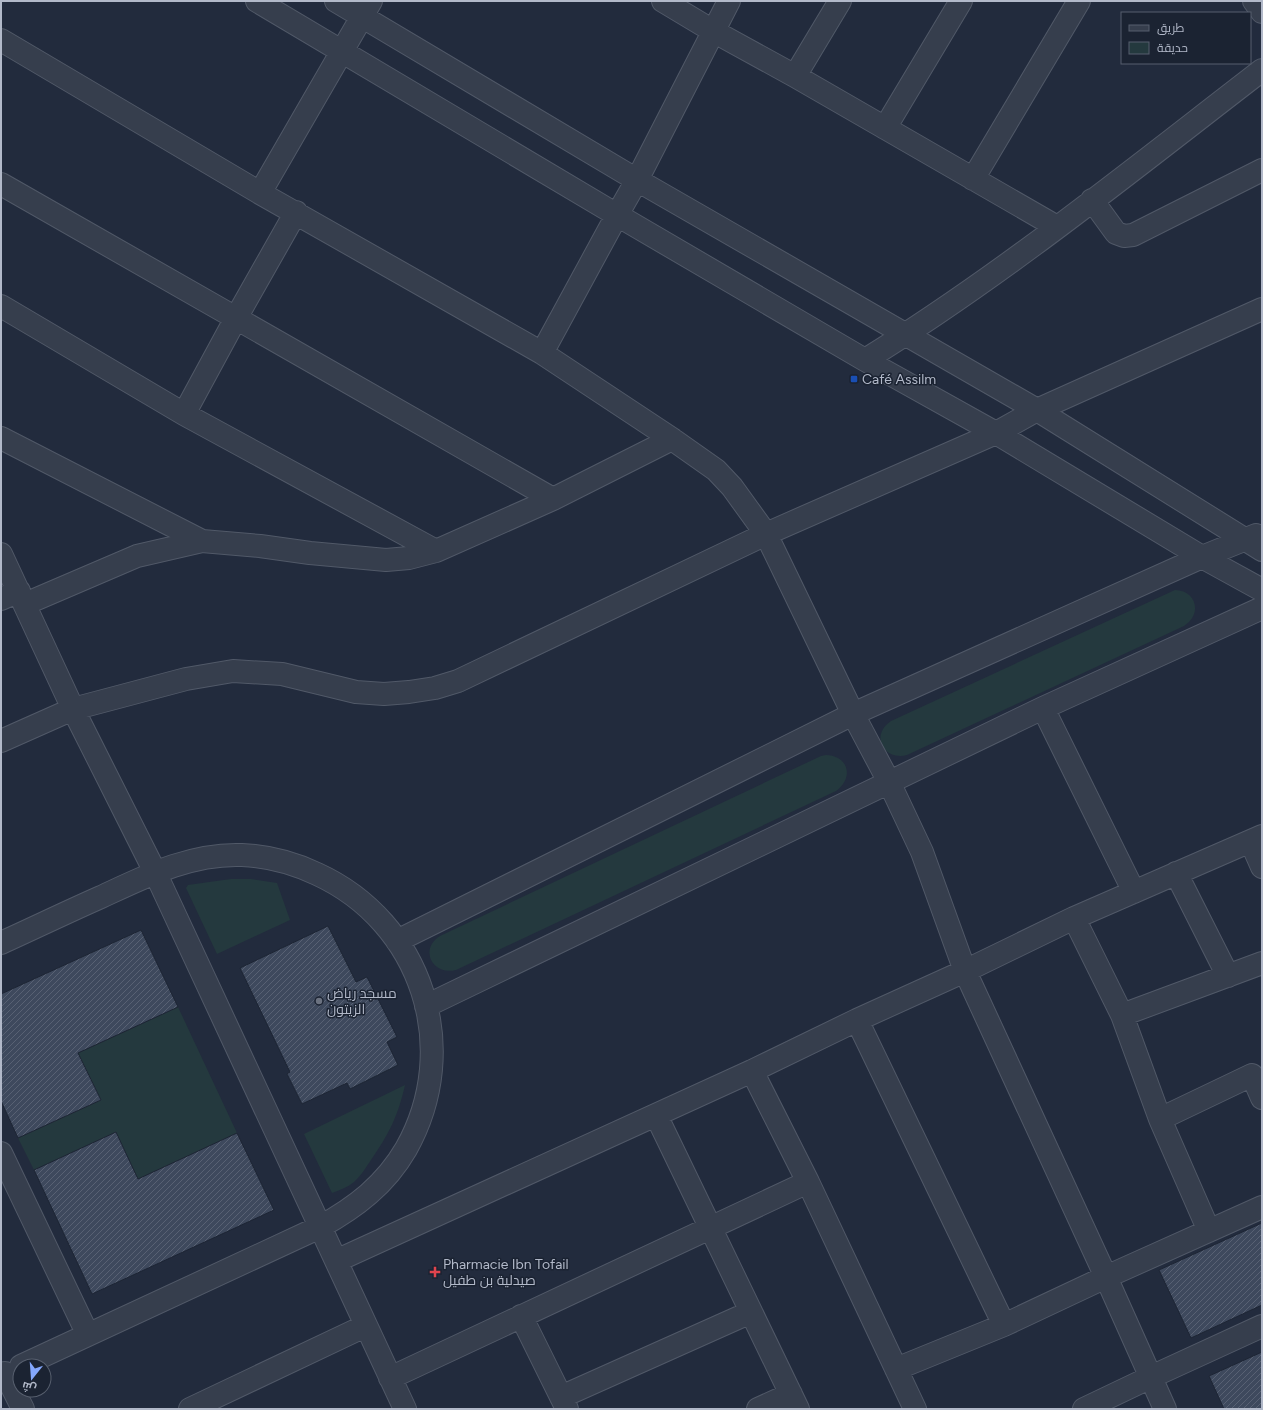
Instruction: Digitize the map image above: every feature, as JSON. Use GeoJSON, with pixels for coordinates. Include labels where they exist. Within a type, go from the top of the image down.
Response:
{"type":"FeatureCollection","features":[{"type":"Feature","properties":{"kind":"street"},"geometry":{"type":"LineString","coordinates":[[257,1],[617,215],[865,360],[996,433],[1202,557],[1262,590]]}},
{"type":"Feature","properties":{"kind":"street"},"geometry":{"type":"LineString","coordinates":[[336,1],[366,9],[637,180],[1037,410],[1256,540]]}},
{"type":"Feature","properties":{"kind":"street"},"geometry":{"type":"LineString","coordinates":[[663,1],[1057,227]]}},
{"type":"Feature","properties":{"kind":"street"},"geometry":{"type":"LineString","coordinates":[[542,353],[637,180],[729,1]]}},
{"type":"Feature","properties":{"kind":"street"},"geometry":{"type":"LineString","coordinates":[[795,76],[840,1]]}},
{"type":"Feature","properties":{"kind":"street"},"geometry":{"type":"LineString","coordinates":[[885,128],[961,1]]}},
{"type":"Feature","properties":{"kind":"street"},"geometry":{"type":"LineString","coordinates":[[973,179],[1079,1]]}},
{"type":"Feature","properties":{"kind":"street"},"geometry":{"type":"LineString","coordinates":[[1254,1],[1262,12]]}},
{"type":"Feature","properties":{"kind":"street"},"geometry":{"type":"LineString","coordinates":[[260,192],[366,9]]}},
{"type":"Feature","properties":{"kind":"street"},"geometry":{"type":"LineString","coordinates":[[1,40],[260,192],[542,353],[716,470],[732,487],[766,534],[853,714],[889,782],[922,852],[965,971],[1165,1409]]}},
{"type":"Feature","properties":{"kind":"street"},"geometry":{"type":"LineString","coordinates":[[865,360],[905,335],[1057,227],[1262,70]]}},
{"type":"Feature","properties":{"kind":"street"},"geometry":{"type":"LineString","coordinates":[[1092,200],[1116,233],[1124,236],[1133,235],[1262,170]]}},
{"type":"Feature","properties":{"kind":"street"},"geometry":{"type":"LineString","coordinates":[[1,184],[553,499]]}},
{"type":"Feature","properties":{"kind":"street"},"geometry":{"type":"LineString","coordinates":[[184,414],[296,212]]}},
{"type":"Feature","properties":{"kind":"street"},"geometry":{"type":"LineString","coordinates":[[1,306],[184,414],[436,551]]}},
{"type":"Feature","properties":{"kind":"street"},"geometry":{"type":"LineString","coordinates":[[1,741],[73,708],[186,679],[233,672],[282,674],[356,692],[384,694],[435,688],[458,681],[766,534],[996,433],[1037,410],[1262,309]]}},
{"type":"Feature","properties":{"kind":"street"},"geometry":{"type":"LineString","coordinates":[[1,438],[202,541]]}},
{"type":"Feature","properties":{"kind":"street"},"geometry":{"type":"LineString","coordinates":[[15,598],[137,556],[202,541],[386,560],[409,558],[436,551],[553,499],[672,439]]}},
{"type":"Feature","properties":{"kind":"street"},"geometry":{"type":"LineString","coordinates":[[397,940],[853,714],[1202,557],[1256,540]]}},
{"type":"Feature","properties":{"kind":"street"},"geometry":{"type":"LineString","coordinates":[[1,554],[15,598],[73,708],[155,872],[365,1326],[405,1409]]}},
{"type":"Feature","properties":{"kind":"street"},"geometry":{"type":"LineString","coordinates":[[426,1006],[1043,708],[1262,608]]}},
{"type":"Feature","properties":{"kind":"street"},"geometry":{"type":"LineString","coordinates":[[1043,708],[1134,892]]}},
{"type":"Feature","properties":{"kind":"street"},"geometry":{"type":"LineString","coordinates":[[336,1261],[752,1071],[1074,918],[1256,839],[1262,867]]}},
{"type":"Feature","properties":{"kind":"street"},"geometry":{"type":"LineString","coordinates":[[1,943],[155,872],[182,862],[210,856],[242,855],[281,861],[303,867],[332,880],[358,898],[381,919],[397,940],[415,972],[426,1006],[431,1031],[432,1062],[428,1092],[419,1122],[405,1149],[388,1174],[367,1197],[344,1214],[320,1227],[38,1358]]}},
{"type":"Feature","properties":{"kind":"street"},"geometry":{"type":"LineString","coordinates":[[1176,873],[1228,976]]}},
{"type":"Feature","properties":{"kind":"street"},"geometry":{"type":"LineString","coordinates":[[1074,918],[1122,1015],[1160,1119],[1209,1231]]}},
{"type":"Feature","properties":{"kind":"street"},"geometry":{"type":"LineString","coordinates":[[1122,1015],[1262,963]]}},
{"type":"Feature","properties":{"kind":"street"},"geometry":{"type":"LineString","coordinates":[[857,1020],[1004,1325]]}},
{"type":"Feature","properties":{"kind":"street"},"geometry":{"type":"LineString","coordinates":[[752,1071],[808,1182],[915,1409]]}},
{"type":"Feature","properties":{"kind":"street"},"geometry":{"type":"LineString","coordinates":[[1160,1119],[1257,1073],[1262,1098]]}},
{"type":"Feature","properties":{"kind":"street"},"geometry":{"type":"LineString","coordinates":[[656,1115],[795,1401],[758,1409]]}},
{"type":"Feature","properties":{"kind":"street"},"geometry":{"type":"LineString","coordinates":[[1,1153],[88,1335]]}},
{"type":"Feature","properties":{"kind":"street"},"geometry":{"type":"LineString","coordinates":[[390,1378],[808,1182]]}},
{"type":"Feature","properties":{"kind":"street"},"geometry":{"type":"LineString","coordinates":[[896,1369],[1004,1325],[1106,1277],[1262,1207]]}},
{"type":"Feature","properties":{"kind":"street"},"geometry":{"type":"LineString","coordinates":[[521,1316],[564,1403],[751,1312]]}},
{"type":"Feature","properties":{"kind":"street"},"geometry":{"type":"LineString","coordinates":[[190,1409],[365,1326]]}},
{"type":"Feature","properties":{"kind":"street"},"geometry":{"type":"LineString","coordinates":[[1084,1409],[1262,1326]]}},
{"type":"Feature","properties":{"kind":"street"},"geometry":{"type":"LineString","coordinates":[[20,1398],[23,1409]]}},
{"type":"Feature","properties":{"kind":"green space"},"geometry":{"type":"Polygon","coordinates":[[[1175,590],[1188,594],[1192,598],[1194,604],[1194,615],[1184,626],[907,755],[899,756],[891,754],[882,746],[881,733],[891,721],[1175,590]]]}},
{"type":"Feature","properties":{"kind":"green space"},"geometry":{"type":"Polygon","coordinates":[[[821,756],[834,756],[840,759],[846,768],[847,774],[845,780],[842,786],[836,791],[456,970],[448,971],[440,969],[431,960],[430,948],[434,941],[440,936],[821,756]]]}},
{"type":"Feature","properties":{"kind":"green space"},"geometry":{"type":"Polygon","coordinates":[[[231,879],[251,879],[277,883],[290,920],[217,954],[186,888],[188,885],[231,879]]]}},
{"type":"Feature","properties":{"kind":"green space"},"geometry":{"type":"Polygon","coordinates":[[[178,1007],[237,1133],[138,1179],[116,1132],[34,1170],[18,1138],[100,1100],[78,1053],[178,1007]]]}},
{"type":"Feature","properties":{"kind":"green space"},"geometry":{"type":"Polygon","coordinates":[[[405,1085],[392,1124],[383,1142],[371,1160],[354,1182],[347,1187],[332,1193],[304,1134],[405,1085]]]}},
{"type":"Feature","properties":{"kind":"building"},"geometry":{"type":"Polygon","coordinates":[[[328,926],[356,982],[367,977],[397,1037],[387,1042],[398,1065],[350,1089],[347,1083],[302,1104],[287,1074],[290,1072],[240,968],[328,926]]]}},
{"type":"Feature","properties":{"kind":"building"},"geometry":{"type":"Polygon","coordinates":[[[141,930],[178,1007],[78,1053],[101,1100],[18,1138],[1,1101],[1,994],[141,930]]]}},
{"type":"Feature","properties":{"kind":"building"},"geometry":{"type":"Polygon","coordinates":[[[116,1132],[138,1179],[237,1133],[274,1210],[92,1294],[34,1170],[116,1132]]]}},
{"type":"Feature","properties":{"kind":"building"},"geometry":{"type":"Polygon","coordinates":[[[1262,1223],[1262,1305],[1191,1338],[1159,1270],[1262,1223]]]}},
{"type":"Feature","properties":{"kind":"building"},"geometry":{"type":"Polygon","coordinates":[[[1262,1352],[1262,1409],[1224,1409],[1209,1376],[1262,1352]]]}},
{"type":"Feature","properties":{"kind":"place","name":"Café Assilm"},"geometry":{"type":"Point","coordinates":[854,379]}},
{"type":"Feature","properties":{"kind":"place","name":"مسجد رياض الزيتون"},"geometry":{"type":"Point","coordinates":[319,1001]}},
{"type":"Feature","properties":{"kind":"place","name":"Pharmacie Ibn Tofail صيدلية بن طفيل"},"geometry":{"type":"Point","coordinates":[435,1272]}}]}
